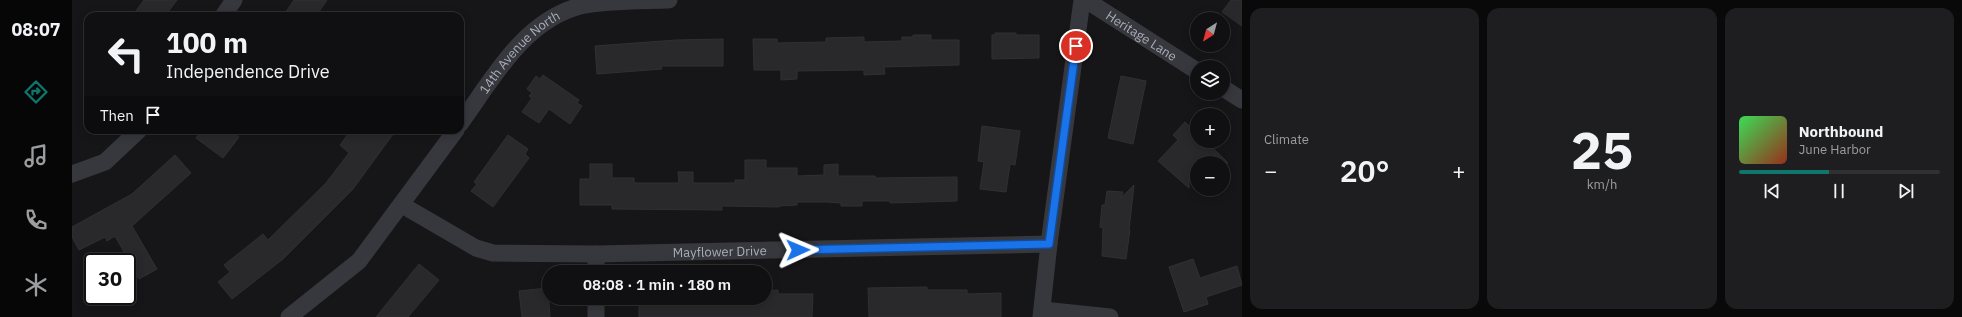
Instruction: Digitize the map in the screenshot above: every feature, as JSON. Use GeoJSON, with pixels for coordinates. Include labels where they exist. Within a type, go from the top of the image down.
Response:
{"type":"FeatureCollection","features":[{"type":"Feature","properties":{"kind":"street"},"geometry":{"type":"LineString","coordinates":[[225,12],[234,0]]}},
{"type":"Feature","properties":{"kind":"street","name":"14th Avenue North"},"geometry":{"type":"LineString","coordinates":[[464,118],[513,50],[534,29],[579,6],[600,3],[668,0]]}},
{"type":"Feature","properties":{"kind":"street"},"geometry":{"type":"LineString","coordinates":[[1082,0],[1049,244],[1042,313],[1110,317]]}},
{"type":"Feature","properties":{"kind":"street","name":"Heritage Lane"},"geometry":{"type":"LineString","coordinates":[[1086,0],[1190,67]]}},
{"type":"Feature","properties":{"kind":"street"},"geometry":{"type":"LineString","coordinates":[[1230,92],[1242,100]]}},
{"type":"Feature","properties":{"kind":"street"},"geometry":{"type":"LineString","coordinates":[[72,174],[105,162],[135,134]]}},
{"type":"Feature","properties":{"kind":"street"},"geometry":{"type":"LineString","coordinates":[[289,317],[359,261],[402,205],[453,134]]}},
{"type":"Feature","properties":{"kind":"street","name":"Mayflower Drive"},"geometry":{"type":"LineString","coordinates":[[402,205],[476,248],[493,253],[596,254],[1049,244]]}},
{"type":"Feature","properties":{"kind":"street"},"geometry":{"type":"LineString","coordinates":[[596,254],[596,265]]}},
{"type":"Feature","properties":{"kind":"street"},"geometry":{"type":"LineString","coordinates":[[596,305],[596,317]]}},
{"type":"Feature","properties":{"kind":"building"},"geometry":{"type":"Polygon","coordinates":[[[144,0],[177,0],[168,12],[135,12],[144,0]]]}},
{"type":"Feature","properties":{"kind":"building"},"geometry":{"type":"Polygon","coordinates":[[[294,0],[327,0],[319,12],[286,12],[294,0]]]}},
{"type":"Feature","properties":{"kind":"building"},"geometry":{"type":"Polygon","coordinates":[[[1231,0],[1242,0],[1242,26],[1230,18],[1230,12],[1222,12],[1231,0]]]}},
{"type":"Feature","properties":{"kind":"building"},"geometry":{"type":"Polygon","coordinates":[[[995,33],[1039,35],[1039,58],[992,59],[992,35],[995,35],[995,33]]]}},
{"type":"Feature","properties":{"kind":"building"},"geometry":{"type":"Polygon","coordinates":[[[913,35],[931,35],[931,40],[959,40],[959,65],[884,67],[885,74],[864,75],[864,70],[797,71],[797,79],[781,80],[781,70],[754,70],[753,39],[777,39],[777,43],[826,42],[826,38],[864,37],[864,42],[902,41],[902,37],[913,37],[913,35]]]}},
{"type":"Feature","properties":{"kind":"building"},"geometry":{"type":"Polygon","coordinates":[[[723,39],[723,66],[661,66],[662,69],[597,74],[595,46],[676,40],[723,39]]]}},
{"type":"Feature","properties":{"kind":"building"},"geometry":{"type":"Polygon","coordinates":[[[543,75],[579,100],[577,103],[582,106],[570,124],[549,109],[539,123],[522,112],[532,98],[529,96],[532,93],[527,89],[536,76],[540,79],[543,75]]]}},
{"type":"Feature","properties":{"kind":"building"},"geometry":{"type":"Polygon","coordinates":[[[1121,76],[1146,81],[1133,144],[1108,138],[1121,76]]]}},
{"type":"Feature","properties":{"kind":"building"},"geometry":{"type":"Polygon","coordinates":[[[1185,122],[1190,127],[1190,148],[1213,148],[1221,156],[1190,156],[1189,188],[1158,161],[1178,140],[1173,135],[1185,122]]]}},
{"type":"Feature","properties":{"kind":"building"},"geometry":{"type":"Polygon","coordinates":[[[982,126],[1020,131],[1015,165],[1010,164],[1006,192],[980,189],[984,162],[978,161],[982,126]]]}},
{"type":"Feature","properties":{"kind":"building"},"geometry":{"type":"Polygon","coordinates":[[[199,134],[235,134],[239,137],[223,158],[196,138],[199,134]]]}},
{"type":"Feature","properties":{"kind":"building"},"geometry":{"type":"Polygon","coordinates":[[[348,134],[393,134],[353,189],[283,259],[232,299],[218,282],[230,272],[224,265],[263,234],[268,240],[326,183],[349,153],[340,145],[348,134]]]}},
{"type":"Feature","properties":{"kind":"building"},"geometry":{"type":"Polygon","coordinates":[[[508,135],[528,149],[525,154],[529,158],[493,207],[471,191],[477,184],[474,182],[508,135]]]}},
{"type":"Feature","properties":{"kind":"building"},"geometry":{"type":"Polygon","coordinates":[[[175,155],[191,173],[132,226],[157,269],[139,279],[136,274],[136,253],[124,253],[115,236],[107,241],[105,237],[79,250],[72,237],[72,227],[132,194],[175,155]]]}},
{"type":"Feature","properties":{"kind":"building"},"geometry":{"type":"Polygon","coordinates":[[[745,160],[766,160],[766,168],[797,168],[797,176],[824,175],[824,165],[838,164],[838,176],[875,176],[875,178],[957,177],[957,201],[890,203],[890,201],[862,201],[862,206],[841,206],[841,203],[827,202],[797,202],[797,205],[779,207],[722,206],[722,210],[612,209],[612,205],[580,205],[580,179],[590,179],[590,164],[612,164],[612,178],[634,178],[634,183],[679,183],[678,172],[693,172],[693,183],[735,183],[735,180],[745,180],[745,160]]]}},
{"type":"Feature","properties":{"kind":"building"},"geometry":{"type":"Polygon","coordinates":[[[1134,185],[1126,259],[1102,256],[1103,228],[1100,227],[1102,205],[1105,205],[1107,191],[1123,192],[1121,198],[1134,185]]]}},
{"type":"Feature","properties":{"kind":"building"},"geometry":{"type":"Polygon","coordinates":[[[1193,259],[1200,278],[1237,266],[1242,285],[1206,297],[1208,304],[1184,312],[1169,267],[1193,259]]]}},
{"type":"Feature","properties":{"kind":"building"},"geometry":{"type":"Polygon","coordinates":[[[419,264],[439,280],[408,317],[376,317],[419,264]]]}},
{"type":"Feature","properties":{"kind":"building"},"geometry":{"type":"Polygon","coordinates":[[[927,287],[927,290],[967,290],[967,294],[1001,293],[1001,317],[869,317],[868,288],[927,287]]]}},
{"type":"Feature","properties":{"kind":"building"},"geometry":{"type":"Polygon","coordinates":[[[542,289],[542,305],[549,305],[550,317],[522,317],[519,291],[542,289]]]}},
{"type":"Feature","properties":{"kind":"building"},"geometry":{"type":"Polygon","coordinates":[[[772,290],[778,290],[778,294],[813,294],[812,317],[639,317],[639,305],[772,305],[772,290]]]}},
{"type":"Feature","properties":{"kind":"route"},"geometry":{"type":"LineString","coordinates":[[798,250],[1049,244],[1076,46]]}}]}
